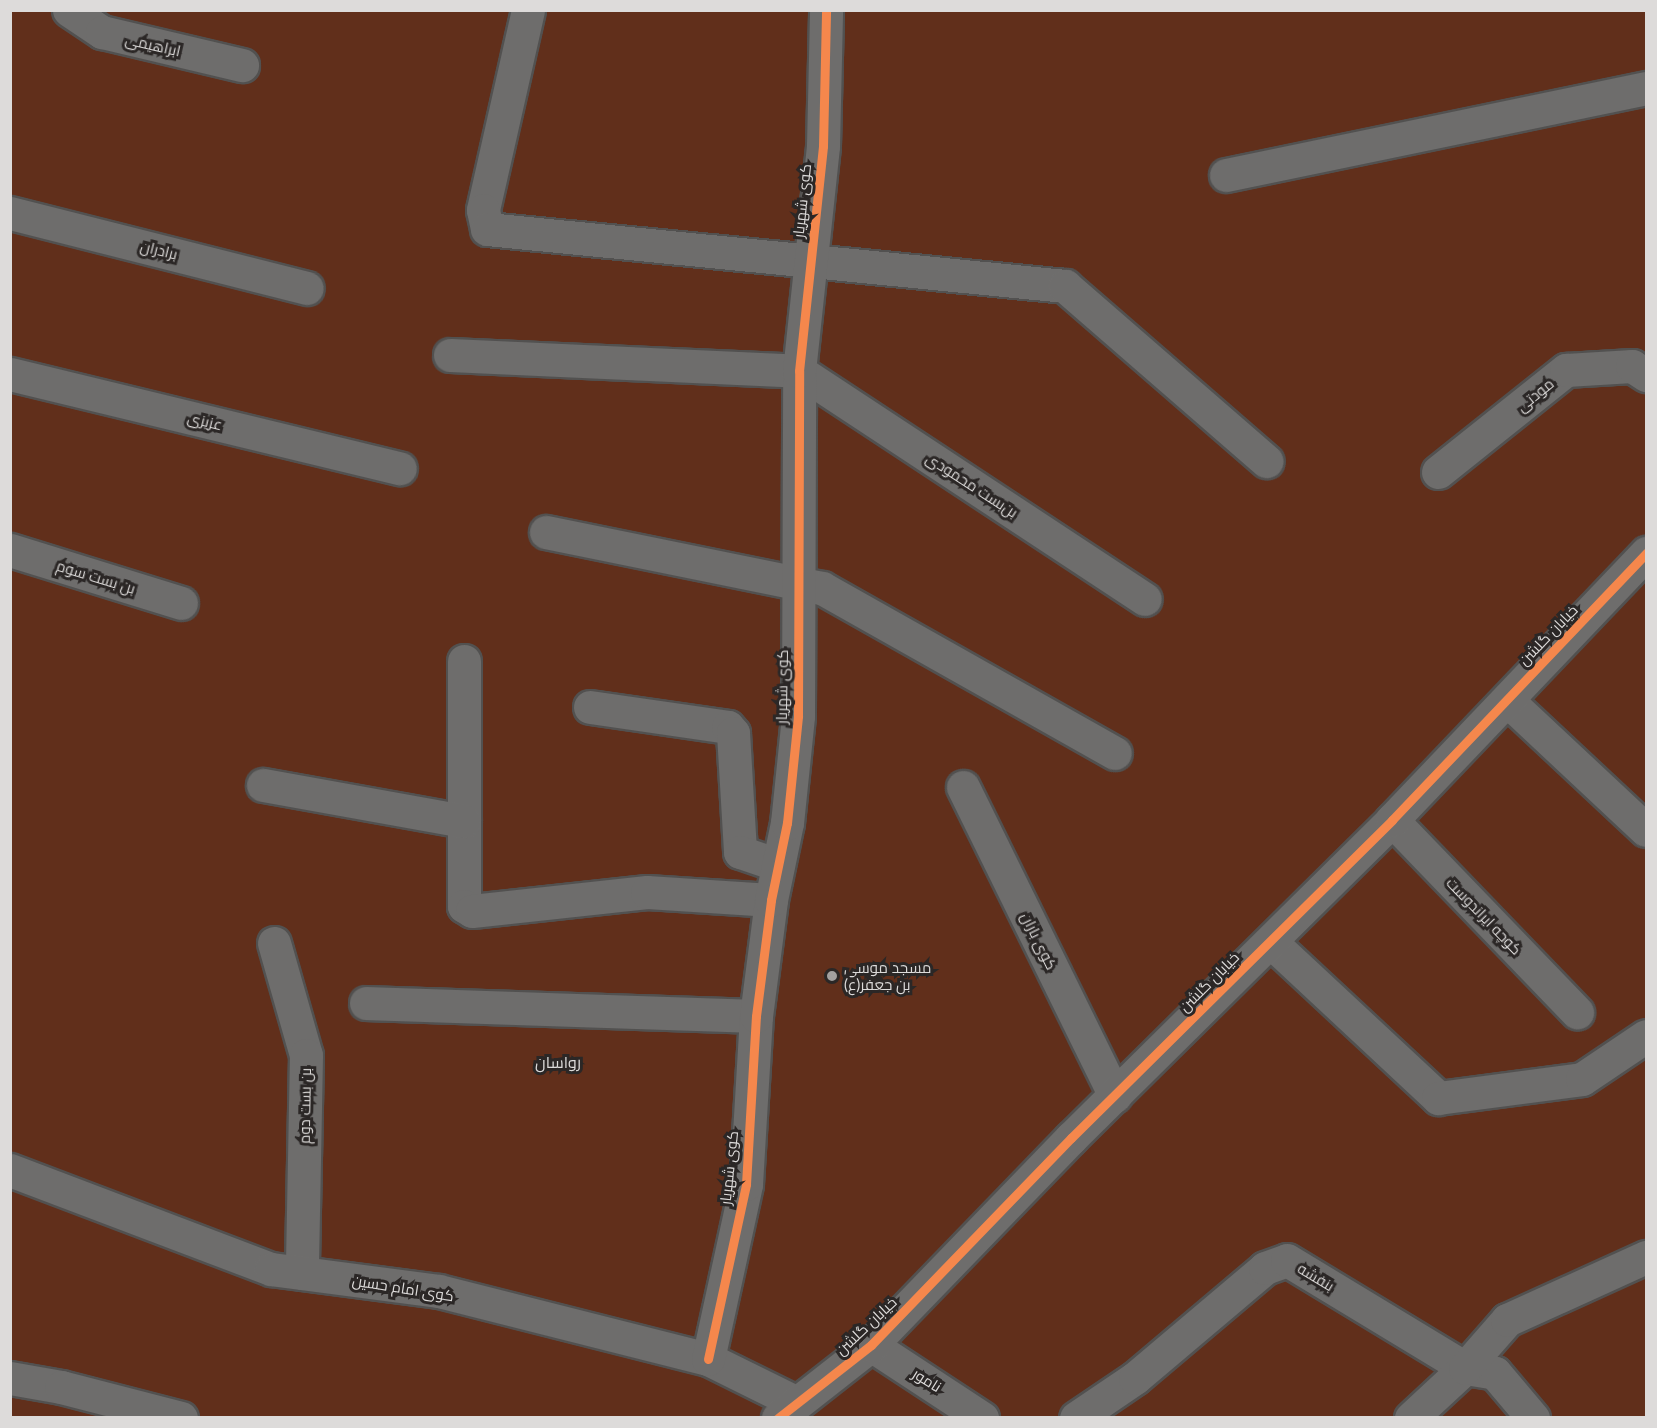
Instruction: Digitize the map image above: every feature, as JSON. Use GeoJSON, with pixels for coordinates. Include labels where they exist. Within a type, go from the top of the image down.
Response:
{"type":"FeatureCollection","features":[{"type":"Feature","properties":{"kind":"street","name":"ابراهیمی"},"geometry":{"type":"LineString","coordinates":[[69,10],[102,32],[242,65]]}},
{"type":"Feature","properties":{"kind":"street"},"geometry":{"type":"LineString","coordinates":[[528,10],[483,210],[487,229],[1065,286],[1266,462]]}},
{"type":"Feature","properties":{"kind":"street","name":"کوی شهریار"},"geometry":{"type":"LineString","coordinates":[[708,1359],[746,1184],[756,1016],[771,900],[787,823],[798,716],[799,371],[823,146],[826,10]]}},
{"type":"Feature","properties":{"kind":"street"},"geometry":{"type":"LineString","coordinates":[[1226,175],[1647,88]]}},
{"type":"Feature","properties":{"kind":"street","name":"برادران"},"geometry":{"type":"LineString","coordinates":[[10,213],[307,288]]}},
{"type":"Feature","properties":{"kind":"street"},"geometry":{"type":"LineString","coordinates":[[450,355],[799,371]]}},
{"type":"Feature","properties":{"kind":"street","name":"مودتی"},"geometry":{"type":"LineString","coordinates":[[1438,472],[1566,369],[1632,366],[1647,375]]}},
{"type":"Feature","properties":{"kind":"street","name":"بن‌بست محمودی"},"geometry":{"type":"LineString","coordinates":[[799,371],[1145,599]]}},
{"type":"Feature","properties":{"kind":"street","name":"عزیزی"},"geometry":{"type":"LineString","coordinates":[[10,374],[400,468]]}},
{"type":"Feature","properties":{"kind":"street"},"geometry":{"type":"LineString","coordinates":[[546,532],[822,588],[1115,753]]}},
{"type":"Feature","properties":{"kind":"street","name":"بن بست سوم"},"geometry":{"type":"LineString","coordinates":[[10,550],[181,603]]}},
{"type":"Feature","properties":{"kind":"street","name":"خیابان گلشن"},"geometry":{"type":"LineString","coordinates":[[788,1410],[871,1346],[1115,1096],[1392,820],[1647,554]]}},
{"type":"Feature","properties":{"kind":"street"},"geometry":{"type":"LineString","coordinates":[[464,661],[464,906],[472,911],[647,892],[771,900]]}},
{"type":"Feature","properties":{"kind":"street"},"geometry":{"type":"LineString","coordinates":[[1507,700],[1647,830]]}},
{"type":"Feature","properties":{"kind":"street"},"geometry":{"type":"LineString","coordinates":[[590,707],[728,727],[734,734],[740,852],[778,865]]}},
{"type":"Feature","properties":{"kind":"street"},"geometry":{"type":"LineString","coordinates":[[263,785],[464,821]]}},
{"type":"Feature","properties":{"kind":"street","name":"کوی باران"},"geometry":{"type":"LineString","coordinates":[[963,787],[1115,1096]]}},
{"type":"Feature","properties":{"kind":"street","name":"کوچه ایراندوست"},"geometry":{"type":"LineString","coordinates":[[1392,820],[1577,1012]]}},
{"type":"Feature","properties":{"kind":"street"},"geometry":{"type":"LineString","coordinates":[[1271,942],[1438,1098],[1582,1079],[1647,1036]]}},
{"type":"Feature","properties":{"kind":"street","name":"بن بست دوم"},"geometry":{"type":"LineString","coordinates":[[274,943],[306,1055],[302,1273]]}},
{"type":"Feature","properties":{"kind":"street"},"geometry":{"type":"LineString","coordinates":[[366,1003],[756,1016]]}},
{"type":"Feature","properties":{"kind":"street","name":"کوی امام حسین"},"geometry":{"type":"LineString","coordinates":[[10,1170],[271,1269],[439,1292],[708,1359],[788,1410]]}},
{"type":"Feature","properties":{"kind":"street"},"geometry":{"type":"LineString","coordinates":[[1411,1418],[1465,1368],[1507,1320],[1647,1257]]}},
{"type":"Feature","properties":{"kind":"street","name":"بنفشه"},"geometry":{"type":"LineString","coordinates":[[1076,1418],[1135,1378],[1265,1268],[1287,1260],[1465,1368],[1495,1373],[1533,1418]]}},
{"type":"Feature","properties":{"kind":"street","name":"نامور"},"geometry":{"type":"LineString","coordinates":[[871,1346],[982,1418]]}},
{"type":"Feature","properties":{"kind":"street"},"geometry":{"type":"LineString","coordinates":[[10,1378],[61,1387],[181,1418]]}},
{"type":"Feature","properties":{"kind":"shaded area"},"geometry":{"type":"Polygon","coordinates":[[[10,11],[1646,11],[1646,1417],[10,1417],[10,11]]]}},
{"type":"Feature","properties":{"kind":"cycle path"},"geometry":{"type":"LineString","coordinates":[[708,1359],[746,1184],[756,1016],[771,900],[787,823],[798,716],[799,371],[823,146],[826,10]]}},
{"type":"Feature","properties":{"kind":"cycle path"},"geometry":{"type":"LineString","coordinates":[[778,1418],[871,1345],[1071,1138],[1392,820],[1646,553]]}},
{"type":"Feature","properties":{"kind":"place","name":"مسجد موسی بن جعفر(ع)"},"geometry":{"type":"Point","coordinates":[832,976]}},
{"type":"Feature","properties":{"kind":"district","name":"رواسان"},"geometry":{"type":"Point","coordinates":[558,1062]}}]}
